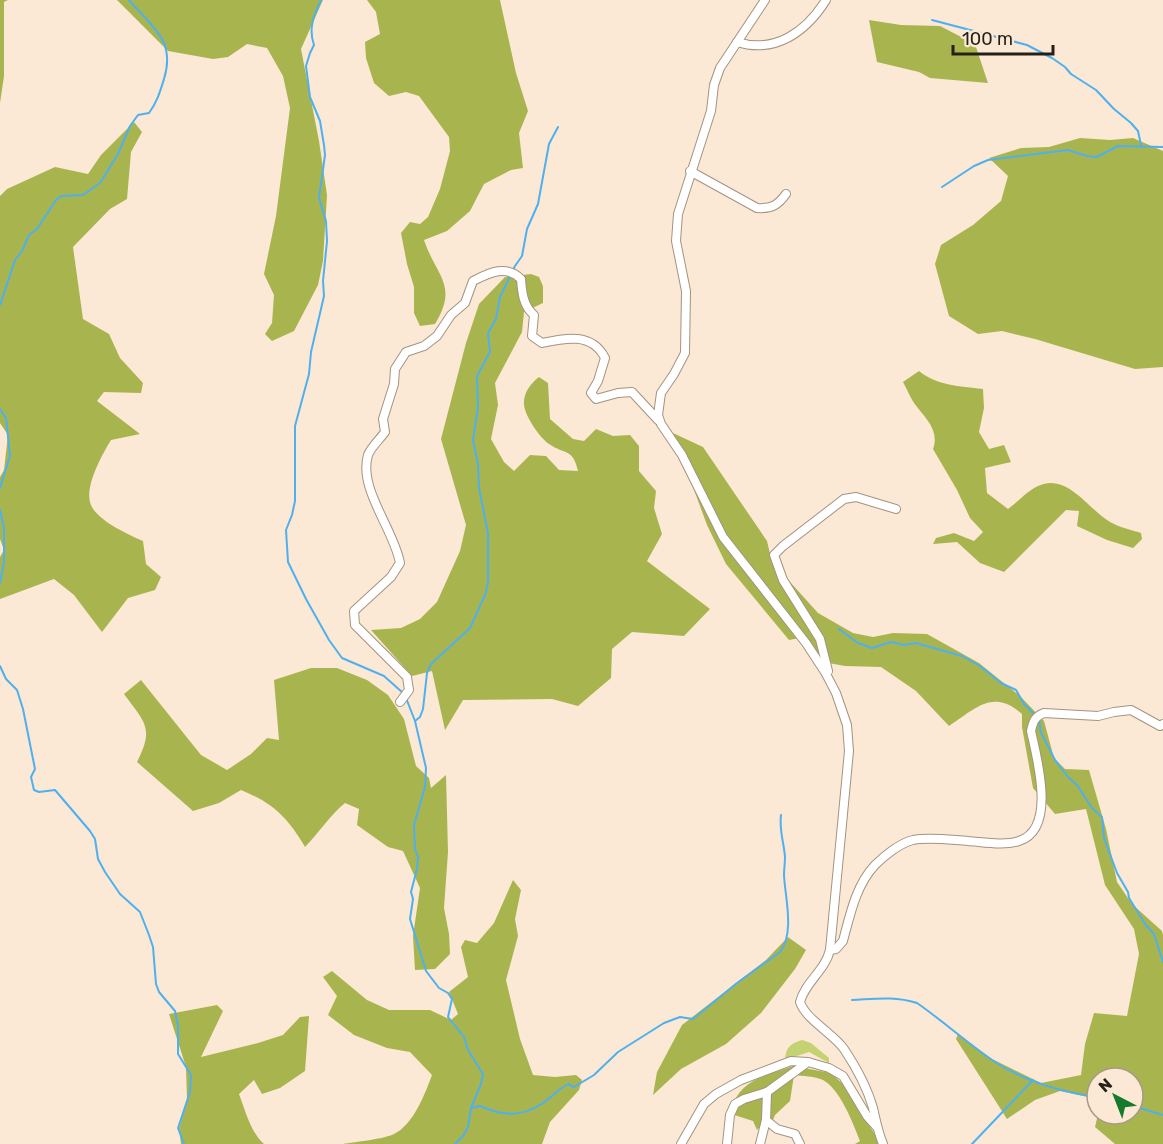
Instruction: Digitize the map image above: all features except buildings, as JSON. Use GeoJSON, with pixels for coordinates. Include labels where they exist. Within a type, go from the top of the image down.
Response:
{"type":"FeatureCollection","features":[{"type":"Feature","properties":{"kind":"street"},"geometry":{"type":"LineString","coordinates":[[661,424],[658,406],[661,393],[685,353],[686,291],[676,241],[678,214],[711,111],[714,85],[720,68],[765,0]]}},
{"type":"Feature","properties":{"kind":"street"},"geometry":{"type":"LineString","coordinates":[[737,42],[752,46],[773,44],[796,34],[820,10],[826,0]]}},
{"type":"Feature","properties":{"kind":"street"},"geometry":{"type":"LineString","coordinates":[[690,171],[757,208],[773,207],[786,194]]}},
{"type":"Feature","properties":{"kind":"street"},"geometry":{"type":"LineString","coordinates":[[400,702],[409,690],[407,677],[355,625],[354,611],[391,577],[400,563],[398,552],[374,498],[366,472],[369,453],[385,432],[383,419],[394,384],[394,369],[405,352],[424,346],[437,336],[451,315],[465,303],[473,281],[492,271],[506,271],[521,279],[522,295],[530,312],[534,315],[532,336],[542,342],[574,338],[589,342],[600,349],[604,358],[598,381],[591,393],[596,399],[632,392],[661,424],[682,455],[723,537],[806,643],[832,684]]}},
{"type":"Feature","properties":{"kind":"street"},"geometry":{"type":"LineString","coordinates":[[876,1127],[873,1108],[858,1071],[836,1039],[807,1014],[800,1002],[808,986],[827,962],[831,950],[849,751],[847,725],[832,684],[820,639],[783,580],[774,555],[844,499],[856,498],[896,508]]}},
{"type":"Feature","properties":{"kind":"street"},"geometry":{"type":"LineString","coordinates":[[831,950],[837,950],[843,941],[863,881],[875,865],[897,848],[912,840],[1017,842],[1029,836],[1035,826],[1042,798],[1030,731],[1033,721],[1039,715],[1044,713],[1098,716],[1131,710],[1153,723],[1160,726],[1163,724]]}},
{"type":"Feature","properties":{"kind":"street"},"geometry":{"type":"LineString","coordinates":[[681,1144],[704,1104],[716,1094],[741,1080],[791,1061],[808,1062],[829,1068],[843,1076],[876,1127],[884,1144]]}},
{"type":"Feature","properties":{"kind":"street"},"geometry":{"type":"LineString","coordinates":[[727,1144],[730,1115],[735,1104],[767,1092],[808,1062]]}},
{"type":"Feature","properties":{"kind":"street"},"geometry":{"type":"LineString","coordinates":[[760,1144],[766,1120],[767,1092]]}},
{"type":"Feature","properties":{"kind":"street"},"geometry":{"type":"LineString","coordinates":[[766,1120],[777,1129],[795,1134],[800,1144]]}},
{"type":"Feature","properties":{"kind":"green space"},"geometry":{"type":"Polygon","coordinates":[[[0,0],[8,0],[4,2],[4,76],[0,103],[0,0]]]}},
{"type":"Feature","properties":{"kind":"green space"},"geometry":{"type":"Polygon","coordinates":[[[117,0],[323,0],[301,49],[327,195],[323,261],[318,285],[294,331],[272,341],[265,334],[272,323],[274,295],[264,274],[276,216],[290,108],[283,76],[267,48],[247,44],[228,57],[213,59],[168,51],[117,0]]]}},
{"type":"Feature","properties":{"kind":"green space"},"geometry":{"type":"Polygon","coordinates":[[[367,0],[500,0],[516,73],[528,111],[519,133],[523,168],[511,170],[484,184],[470,211],[447,231],[424,240],[445,290],[442,311],[435,324],[420,326],[414,313],[414,287],[401,233],[410,222],[420,224],[428,217],[440,189],[450,151],[449,137],[419,96],[406,92],[389,96],[374,83],[366,58],[365,42],[380,34],[376,12],[367,0]]]}},
{"type":"Feature","properties":{"kind":"green space"},"geometry":{"type":"Polygon","coordinates":[[[869,20],[901,25],[940,26],[975,44],[988,83],[930,78],[919,72],[877,62],[869,20]]]}},
{"type":"Feature","properties":{"kind":"green space"},"geometry":{"type":"Polygon","coordinates":[[[134,122],[142,132],[131,152],[127,199],[110,209],[73,247],[83,319],[109,334],[120,358],[143,383],[141,393],[104,392],[97,401],[140,434],[111,440],[94,473],[89,491],[90,500],[92,507],[101,517],[143,541],[146,564],[161,577],[155,590],[128,598],[102,632],[74,595],[54,579],[0,599],[0,557],[4,550],[0,539],[0,477],[4,470],[8,435],[0,423],[0,196],[7,189],[55,167],[88,174],[101,155],[134,122]]]}},
{"type":"Feature","properties":{"kind":"green space"},"geometry":{"type":"Polygon","coordinates":[[[1080,138],[1110,140],[1133,138],[1163,151],[1163,367],[1135,369],[1002,331],[978,334],[949,316],[935,264],[941,245],[973,225],[1001,201],[1008,176],[989,158],[1021,148],[1049,147],[1080,138]]]}},
{"type":"Feature","properties":{"kind":"green space"},"geometry":{"type":"Polygon","coordinates":[[[531,274],[539,277],[543,286],[543,303],[524,312],[522,332],[495,383],[498,405],[491,439],[504,462],[514,471],[530,455],[546,456],[559,470],[578,471],[571,455],[545,441],[527,415],[524,405],[526,392],[539,377],[548,383],[550,419],[573,439],[584,441],[596,429],[613,436],[630,435],[639,446],[639,471],[656,491],[654,508],[662,534],[647,561],[710,609],[684,636],[632,632],[612,649],[611,678],[578,706],[552,699],[463,700],[445,730],[432,671],[412,676],[371,630],[401,628],[420,619],[437,602],[460,551],[466,525],[441,439],[466,343],[479,304],[505,277],[531,274]]]}},
{"type":"Feature","properties":{"kind":"green space"},"geometry":{"type":"Polygon","coordinates":[[[919,371],[941,382],[983,389],[984,408],[979,432],[989,449],[1004,445],[1011,462],[985,468],[987,493],[1008,509],[1038,486],[1049,483],[1058,484],[1077,494],[1110,522],[1141,533],[1142,539],[1133,548],[1107,540],[1077,526],[1079,511],[1066,510],[1004,572],[980,563],[957,542],[933,544],[936,538],[954,533],[974,541],[983,532],[970,518],[933,449],[935,436],[933,430],[914,403],[903,382],[919,371]]]}},
{"type":"Feature","properties":{"kind":"green space"},"geometry":{"type":"Polygon","coordinates":[[[673,433],[703,447],[767,541],[772,562],[818,613],[853,633],[873,637],[893,633],[927,634],[979,663],[1020,696],[1044,721],[1054,758],[1065,769],[1089,770],[1106,829],[1117,882],[1132,904],[1162,931],[1163,935],[1163,1144],[1115,1144],[1095,1127],[1145,1126],[1145,1066],[1085,1066],[1085,1096],[1060,1091],[1035,1100],[1007,1119],[956,1039],[958,1034],[992,1059],[1041,1083],[1081,1075],[1085,1044],[1094,1013],[1127,1016],[1139,954],[1134,929],[1105,885],[1086,809],[1055,814],[1033,788],[1022,727],[1022,714],[1012,706],[993,702],[976,708],[949,726],[916,691],[881,667],[845,666],[823,662],[805,637],[789,640],[726,564],[707,525],[673,433]]]}},
{"type":"Feature","properties":{"kind":"green space"},"geometry":{"type":"Polygon","coordinates":[[[311,668],[337,668],[367,680],[388,695],[404,719],[416,766],[429,778],[431,788],[446,775],[448,852],[444,908],[450,954],[435,969],[415,970],[413,936],[420,888],[403,851],[388,847],[357,825],[359,809],[345,803],[305,847],[279,812],[262,800],[241,790],[219,803],[193,811],[137,762],[145,741],[145,725],[124,694],[141,680],[201,755],[227,770],[251,754],[267,738],[279,740],[274,680],[311,668]]]}},
{"type":"Feature","properties":{"kind":"green space"},"geometry":{"type":"Polygon","coordinates":[[[513,880],[521,890],[515,919],[518,936],[506,980],[520,1039],[533,1075],[555,1077],[576,1075],[582,1080],[579,1090],[550,1122],[542,1144],[343,1144],[384,1137],[401,1130],[418,1108],[432,1075],[410,1052],[387,1048],[354,1035],[328,1015],[337,996],[323,977],[332,971],[367,1000],[389,1010],[430,1010],[451,1020],[458,1014],[449,992],[468,977],[461,947],[465,940],[477,943],[494,923],[513,880]]]}},
{"type":"Feature","properties":{"kind":"green space"},"geometry":{"type":"Polygon","coordinates":[[[788,937],[806,950],[795,969],[761,1013],[726,1044],[681,1069],[653,1095],[657,1072],[682,1025],[766,960],[788,937]]]}},
{"type":"Feature","properties":{"kind":"green space"},"geometry":{"type":"Polygon","coordinates":[[[217,1005],[223,1011],[201,1057],[283,1035],[300,1017],[309,1016],[305,1071],[280,1088],[262,1094],[254,1080],[239,1094],[252,1128],[264,1144],[181,1144],[179,1128],[187,1100],[186,1067],[169,1014],[217,1005]]]}},
{"type":"Feature","properties":{"kind":"green space"},"geometry":{"type":"Polygon","coordinates":[[[802,1040],[811,1043],[829,1058],[829,1063],[809,1052],[785,1060],[789,1047],[802,1040]]]}},
{"type":"Feature","properties":{"kind":"green space"},"geometry":{"type":"Polygon","coordinates":[[[793,1066],[831,1073],[845,1086],[881,1144],[855,1144],[860,1141],[840,1099],[829,1084],[816,1078],[794,1075],[790,1101],[775,1115],[771,1125],[762,1124],[757,1130],[753,1121],[728,1113],[738,1094],[751,1082],[793,1066]]]}},
{"type":"Feature","properties":{"kind":"waterway"},"geometry":{"type":"LineString","coordinates":[[0,305],[15,260],[29,235],[37,229],[61,196],[83,195],[100,183],[118,154],[130,126],[138,115],[149,113],[158,97],[167,66],[167,54],[160,35],[129,0]]}},
{"type":"Feature","properties":{"kind":"waterway"},"geometry":{"type":"LineString","coordinates":[[321,0],[313,22],[314,45],[306,66],[310,97],[320,121],[325,155],[319,198],[326,221],[324,296],[311,352],[309,374],[295,426],[295,501],[286,530],[288,562],[329,640],[342,658],[384,676],[403,693]]}},
{"type":"Feature","properties":{"kind":"waterway"},"geometry":{"type":"LineString","coordinates":[[932,20],[1027,45],[1052,58],[1096,90],[1131,123],[1138,131],[1141,145]]}},
{"type":"Feature","properties":{"kind":"waterway"},"geometry":{"type":"LineString","coordinates":[[415,721],[420,717],[423,709],[427,673],[431,664],[470,628],[488,583],[488,533],[473,440],[478,407],[477,376],[490,352],[488,333],[496,319],[500,297],[522,256],[527,229],[538,204],[549,144],[558,127]]}},
{"type":"Feature","properties":{"kind":"waterway"},"geometry":{"type":"LineString","coordinates":[[942,187],[974,166],[988,160],[1068,150],[1097,157],[1118,146],[1163,147]]}},
{"type":"Feature","properties":{"kind":"waterway"},"geometry":{"type":"LineString","coordinates":[[0,409],[6,418],[10,456],[0,488]]}},
{"type":"Feature","properties":{"kind":"waterway"},"geometry":{"type":"LineString","coordinates":[[0,510],[4,528],[4,562],[0,583]]}},
{"type":"Feature","properties":{"kind":"waterway"},"geometry":{"type":"LineString","coordinates":[[839,629],[858,643],[872,648],[891,642],[904,645],[916,643],[962,656],[980,666],[1001,683],[1016,690],[1024,704],[1035,715]]}},
{"type":"Feature","properties":{"kind":"waterway"},"geometry":{"type":"LineString","coordinates":[[0,666],[6,679],[17,690],[23,709],[35,769],[31,777],[34,790],[39,792],[55,790],[90,831],[95,839],[98,859],[105,872],[120,894],[140,912],[149,935],[153,947],[156,984],[159,992],[175,1011],[178,1026],[178,1054],[191,1075],[190,1092],[178,1128],[184,1144]]}},
{"type":"Feature","properties":{"kind":"waterway"},"geometry":{"type":"LineString","coordinates":[[406,698],[415,721],[426,768],[425,787],[414,825],[415,849],[418,857],[411,892],[413,899],[410,919],[426,971],[439,988],[448,993],[452,999],[448,1017],[464,1037],[468,1050],[483,1074],[471,1108],[468,1127],[455,1144]]}},
{"type":"Feature","properties":{"kind":"waterway"},"geometry":{"type":"LineString","coordinates":[[1039,719],[1041,733],[1055,760],[1077,785],[1092,808],[1102,817],[1104,838],[1117,873],[1129,898],[1154,934],[1163,962]]}},
{"type":"Feature","properties":{"kind":"waterway"},"geometry":{"type":"LineString","coordinates":[[471,1108],[480,1106],[508,1114],[526,1112],[534,1108],[568,1084],[574,1087],[594,1075],[618,1052],[664,1023],[680,1017],[693,1019],[780,952],[785,944],[788,925],[781,815]]}},
{"type":"Feature","properties":{"kind":"waterway"},"geometry":{"type":"LineString","coordinates":[[852,1000],[892,999],[917,1003],[982,1053],[1016,1074],[1042,1084],[1085,1095]]}},
{"type":"Feature","properties":{"kind":"waterway"},"geometry":{"type":"LineString","coordinates":[[972,1144],[1033,1080]]}},
{"type":"Feature","properties":{"kind":"waterway"},"geometry":{"type":"LineString","coordinates":[[1145,1110],[1163,1115]]}}]}
